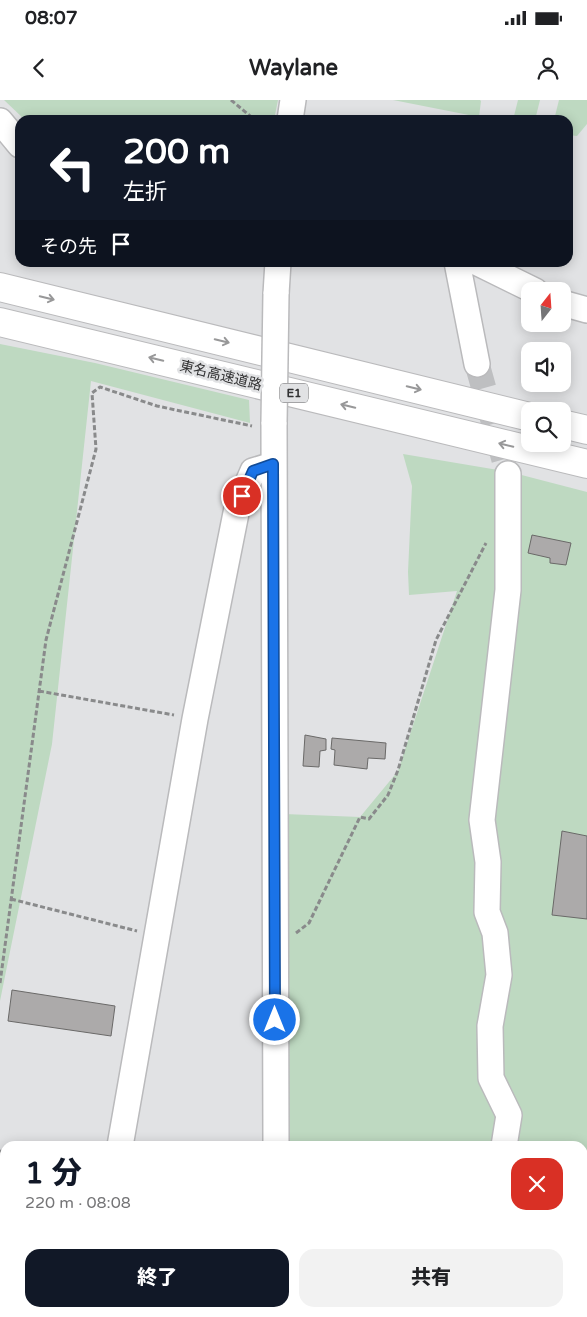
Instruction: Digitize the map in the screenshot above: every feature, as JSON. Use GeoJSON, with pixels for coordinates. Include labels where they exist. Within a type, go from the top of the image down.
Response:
{"type":"FeatureCollection","features":[{"type":"Feature","properties":{"kind":"highway"},"geometry":{"type":"LineString","coordinates":[[0,286],[521,415]]}},
{"type":"Feature","properties":{"kind":"highway","name":"東名高速道路"},"geometry":{"type":"LineString","coordinates":[[0,322],[587,464]]}},
{"type":"Feature","properties":{"kind":"highway"},"geometry":{"type":"LineString","coordinates":[[571,426],[587,430]]}},
{"type":"Feature","properties":{"kind":"street"},"geometry":{"type":"LineString","coordinates":[[291,115],[293,100]]}},
{"type":"Feature","properties":{"kind":"street"},"geometry":{"type":"LineString","coordinates":[[0,121],[15,139]]}},
{"type":"Feature","properties":{"kind":"street"},"geometry":{"type":"LineString","coordinates":[[276,1141],[273,427],[278,267]]}},
{"type":"Feature","properties":{"kind":"street"},"geometry":{"type":"LineString","coordinates":[[458,267],[478,364]]}},
{"type":"Feature","properties":{"kind":"street"},"geometry":{"type":"LineString","coordinates":[[499,268],[521,282]]}},
{"type":"Feature","properties":{"kind":"street"},"geometry":{"type":"LineString","coordinates":[[121,1141],[195,719],[237,508],[253,471],[273,464]]}},
{"type":"Feature","properties":{"kind":"street"},"geometry":{"type":"LineString","coordinates":[[505,1141],[509,1115],[490,1078],[490,1026],[499,975],[495,933],[488,912],[488,862],[482,820],[508,590],[508,474]]}},
{"type":"Feature","properties":{"kind":"path"},"geometry":{"type":"LineString","coordinates":[[231,100],[249,115]]}},
{"type":"Feature","properties":{"kind":"path"},"geometry":{"type":"LineString","coordinates":[[0,983],[46,640],[96,449],[92,393],[100,387],[157,406],[273,427]]}},
{"type":"Feature","properties":{"kind":"path"},"geometry":{"type":"LineString","coordinates":[[276,944],[309,923],[360,817],[369,819],[388,795],[398,770],[436,640],[487,540]]}},
{"type":"Feature","properties":{"kind":"path"},"geometry":{"type":"LineString","coordinates":[[40,691],[195,719]]}},
{"type":"Feature","properties":{"kind":"path"},"geometry":{"type":"LineString","coordinates":[[11,899],[158,937]]}},
{"type":"Feature","properties":{"kind":"green space"},"geometry":{"type":"Polygon","coordinates":[[[4,100],[278,100],[275,115],[20,115],[4,100]]]}},
{"type":"Feature","properties":{"kind":"green space"},"geometry":{"type":"Polygon","coordinates":[[[393,100],[480,100],[479,115],[469,115],[393,100]]]}},
{"type":"Feature","properties":{"kind":"green space"},"geometry":{"type":"Polygon","coordinates":[[[518,100],[540,100],[536,115],[514,115],[518,100]]]}},
{"type":"Feature","properties":{"kind":"green space"},"geometry":{"type":"Polygon","coordinates":[[[559,100],[587,100],[587,124],[577,136],[573,136],[573,115],[555,115],[559,100]]]}},
{"type":"Feature","properties":{"kind":"green space"},"geometry":{"type":"Polygon","coordinates":[[[0,344],[95,363],[249,400],[250,423],[91,381],[52,744],[0,1001],[0,344]]]}},
{"type":"Feature","properties":{"kind":"green space"},"geometry":{"type":"Polygon","coordinates":[[[403,454],[510,472],[587,492],[587,1141],[265,1141],[284,814],[360,817],[398,771],[457,591],[409,595],[408,572],[412,486],[403,454]]]}},
{"type":"Feature","properties":{"kind":"building"},"geometry":{"type":"Polygon","coordinates":[[[532,535],[571,543],[566,565],[550,563],[550,558],[528,553],[532,535]]]}},
{"type":"Feature","properties":{"kind":"building"},"geometry":{"type":"Polygon","coordinates":[[[305,735],[326,739],[326,750],[320,751],[319,767],[303,766],[305,735]]]}},
{"type":"Feature","properties":{"kind":"building"},"geometry":{"type":"Polygon","coordinates":[[[332,738],[386,743],[385,759],[368,758],[367,769],[334,765],[335,750],[331,749],[332,738]]]}},
{"type":"Feature","properties":{"kind":"building"},"geometry":{"type":"Polygon","coordinates":[[[562,831],[587,836],[587,919],[552,915],[562,831]]]}},
{"type":"Feature","properties":{"kind":"building"},"geometry":{"type":"Polygon","coordinates":[[[12,990],[115,1006],[111,1036],[8,1021],[12,990]]]}},
{"type":"Feature","properties":{"kind":"tunnel"},"geometry":{"type":"LineString","coordinates":[[477,364],[508,474]]}},
{"type":"Feature","properties":{"kind":"route"},"geometry":{"type":"LineString","coordinates":[[242,496],[253,471],[273,464],[275,1020]]}}]}
